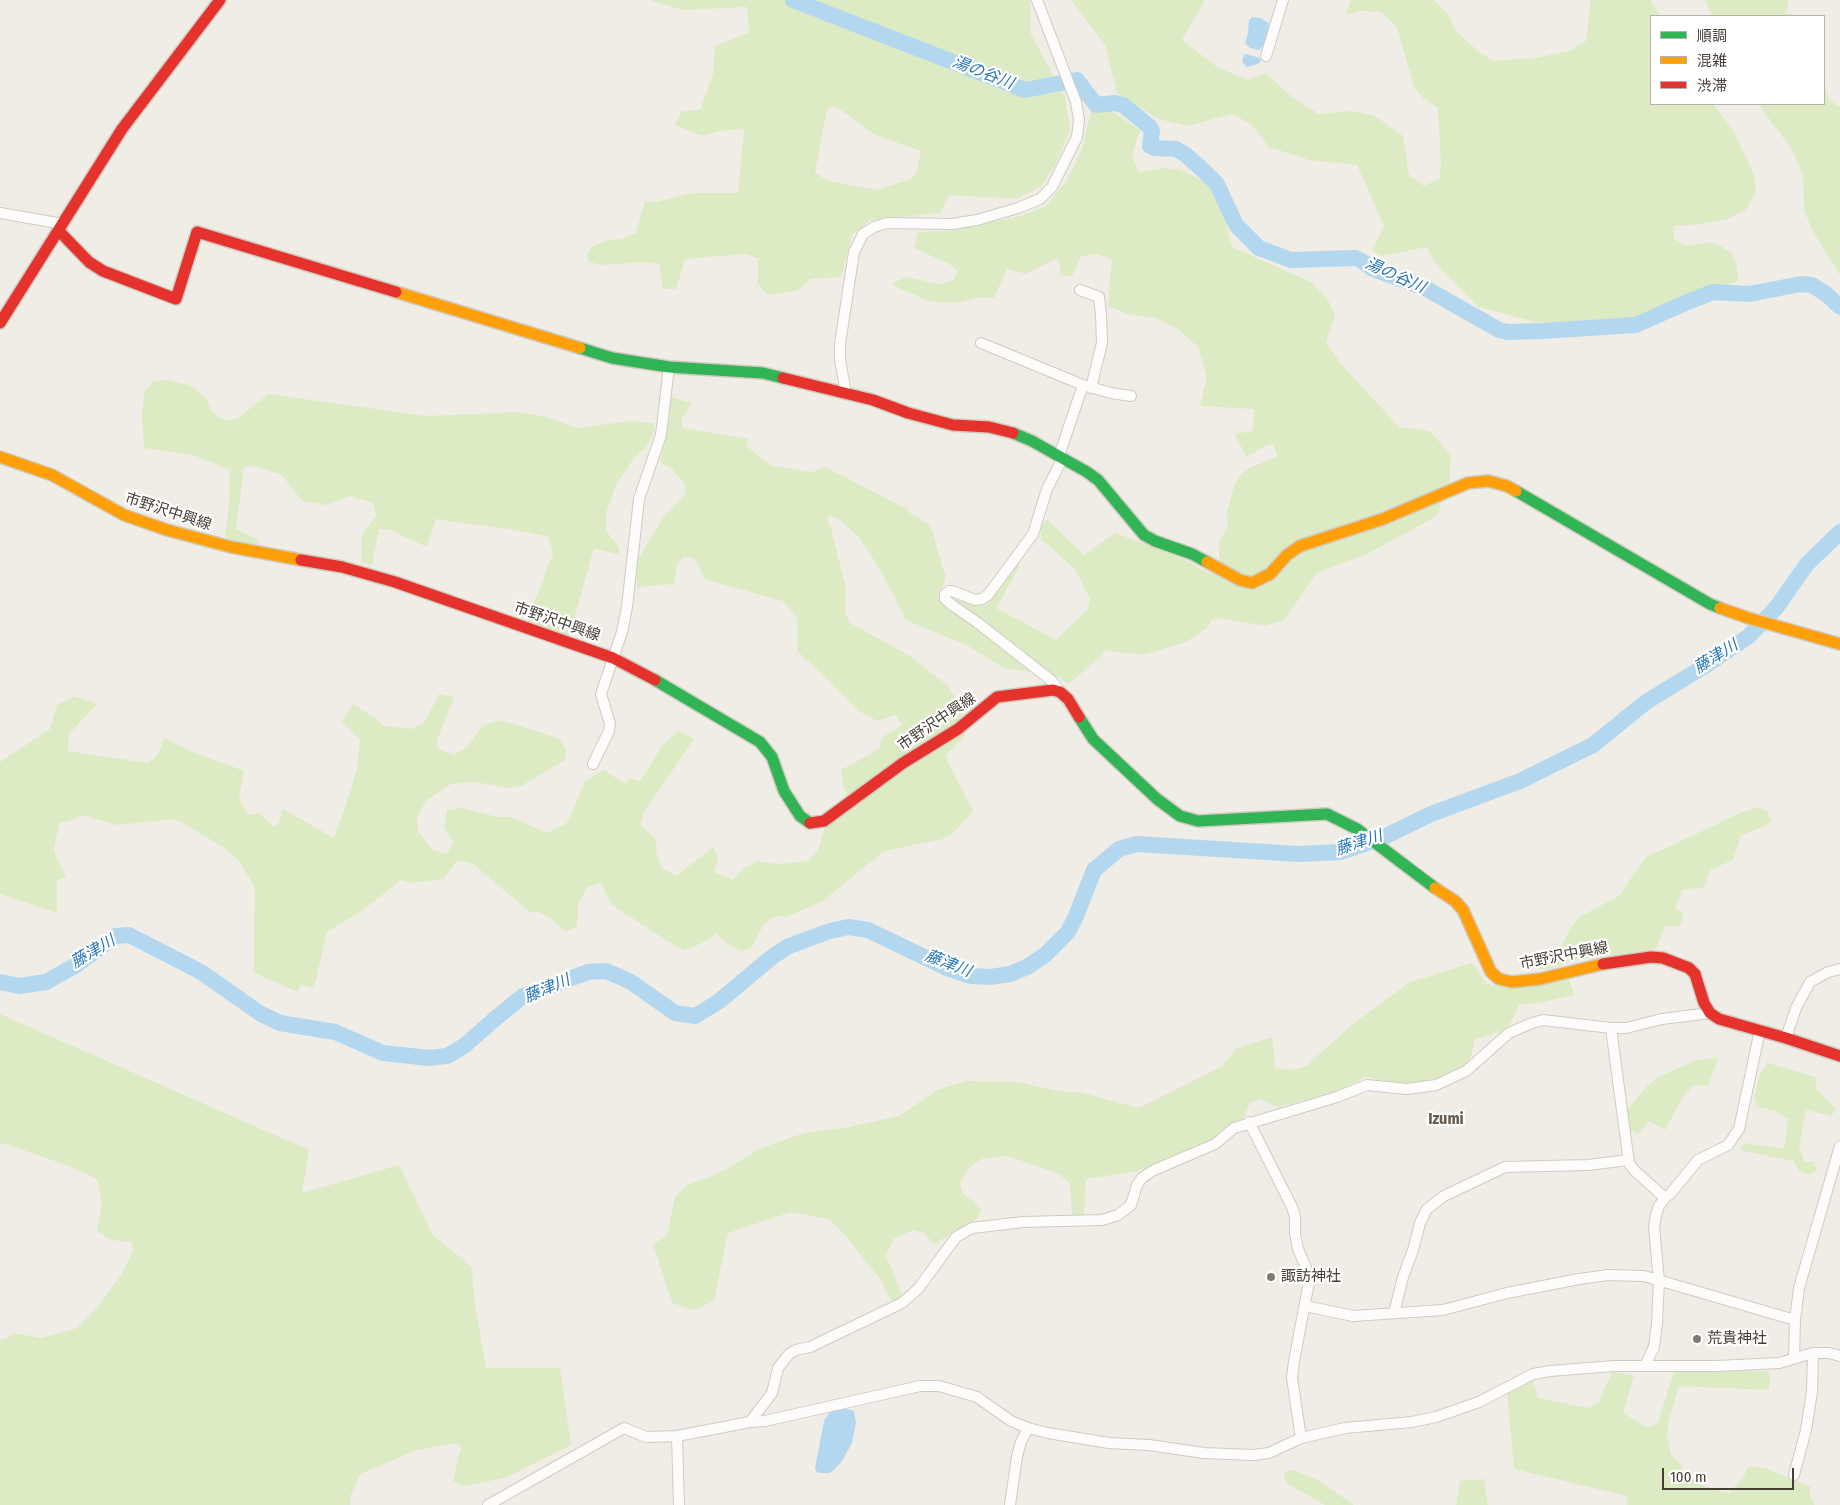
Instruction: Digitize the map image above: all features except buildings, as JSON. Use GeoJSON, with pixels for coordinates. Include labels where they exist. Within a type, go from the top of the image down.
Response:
{"type":"FeatureCollection","features":[{"type":"Feature","properties":{"kind":"street"},"geometry":{"type":"LineString","coordinates":[[0,323],[122,129],[220,0]]}},
{"type":"Feature","properties":{"kind":"street"},"geometry":{"type":"LineString","coordinates":[[846,393],[840,360],[840,344],[854,252],[863,234],[887,222],[952,224],[976,220],[1018,208],[1040,199],[1052,188],[1077,137],[1079,120],[1076,102],[1038,0]]}},
{"type":"Feature","properties":{"kind":"street"},"geometry":{"type":"LineString","coordinates":[[1266,56],[1282,0]]}},
{"type":"Feature","properties":{"kind":"street"},"geometry":{"type":"LineString","coordinates":[[0,213],[61,228],[89,262],[103,271],[176,300],[197,232],[612,358],[669,367],[763,373],[873,400],[908,413],[953,424],[1004,430],[1032,441],[1098,480],[1144,535],[1155,541],[1192,554],[1240,580],[1252,583],[1270,574],[1287,555],[1300,546],[1383,519],[1468,483],[1488,481],[1506,486],[1710,604],[1840,644]]}},
{"type":"Feature","properties":{"kind":"street"},"geometry":{"type":"LineString","coordinates":[[1060,692],[1052,682],[978,623],[952,605],[945,599],[945,594],[952,590],[974,600],[982,599],[988,595],[1033,534],[1102,343],[1098,297],[1080,290]]}},
{"type":"Feature","properties":{"kind":"street"},"geometry":{"type":"LineString","coordinates":[[981,343],[1087,386],[1111,393],[1131,396]]}},
{"type":"Feature","properties":{"kind":"street"},"geometry":{"type":"LineString","coordinates":[[593,764],[609,731],[610,724],[601,694],[627,607],[639,498],[661,435],[669,367]]}},
{"type":"Feature","properties":{"kind":"street","name":"市野沢中興線"},"geometry":{"type":"LineString","coordinates":[[0,457],[52,475],[124,516],[231,547],[342,567],[395,582],[613,658],[760,742],[772,757],[784,791],[800,816],[811,824],[824,821],[903,763],[958,729],[998,697],[1053,690],[1060,692],[1068,699],[1093,739],[1157,799],[1180,816],[1198,821],[1327,814],[1357,829],[1427,883],[1455,901],[1463,910],[1491,972],[1500,979],[1512,982],[1540,979],[1618,961],[1651,957],[1663,958],[1689,968],[1695,974],[1704,1004],[1710,1013]]}},
{"type":"Feature","properties":{"kind":"street"},"geometry":{"type":"LineString","coordinates":[[1786,1038],[1796,1008],[1810,982],[1828,972],[1840,969]]}},
{"type":"Feature","properties":{"kind":"street"},"geometry":{"type":"LineString","coordinates":[[750,1422],[772,1393],[778,1368],[789,1354],[819,1343],[902,1303],[918,1289],[956,1237],[963,1232],[987,1225],[1023,1222],[1082,1222],[1102,1220],[1118,1215],[1130,1205],[1137,1185],[1142,1178],[1152,1171],[1215,1144],[1234,1128],[1337,1097],[1367,1085],[1407,1089],[1436,1085],[1466,1071],[1509,1033],[1532,1023],[1549,1020],[1611,1028],[1626,1028],[1662,1019],[1710,1013],[1719,1020],[1760,1030],[1840,1056]]}},
{"type":"Feature","properties":{"kind":"street"},"geometry":{"type":"LineString","coordinates":[[1611,1028],[1628,1160],[1634,1170],[1665,1198]]}},
{"type":"Feature","properties":{"kind":"street"},"geometry":{"type":"LineString","coordinates":[[1646,1366],[1654,1347],[1657,1323],[1659,1281],[1654,1226],[1659,1206],[1698,1160],[1728,1145],[1739,1129],[1760,1030]]}},
{"type":"Feature","properties":{"kind":"street"},"geometry":{"type":"LineString","coordinates":[[1249,1122],[1292,1207],[1295,1217],[1294,1234],[1309,1282],[1292,1378],[1301,1438]]}},
{"type":"Feature","properties":{"kind":"street"},"geometry":{"type":"LineString","coordinates":[[1794,1358],[1795,1320],[1799,1288],[1840,1146]]}},
{"type":"Feature","properties":{"kind":"street"},"geometry":{"type":"LineString","coordinates":[[1394,1313],[1403,1276],[1413,1250],[1420,1222],[1427,1209],[1444,1196],[1505,1167],[1588,1165],[1628,1160]]}},
{"type":"Feature","properties":{"kind":"street"},"geometry":{"type":"LineString","coordinates":[[1305,1306],[1353,1316],[1442,1310],[1507,1293],[1579,1279],[1608,1275],[1644,1276],[1795,1320]]}},
{"type":"Feature","properties":{"kind":"street"},"geometry":{"type":"LineString","coordinates":[[1794,1475],[1806,1430],[1813,1353]]}},
{"type":"Feature","properties":{"kind":"street"},"geometry":{"type":"LineString","coordinates":[[488,1505],[624,1428],[646,1437],[677,1436],[750,1422],[765,1421],[920,1386],[939,1386],[977,1397],[1011,1420],[1048,1434],[1109,1443],[1149,1445],[1204,1453],[1253,1455],[1268,1453],[1301,1438],[1345,1428],[1412,1422],[1436,1417],[1479,1402],[1533,1374],[1572,1368],[1717,1366],[1779,1363],[1813,1353],[1829,1353],[1840,1356]]}},
{"type":"Feature","properties":{"kind":"street"},"geometry":{"type":"LineString","coordinates":[[1010,1505],[1016,1456],[1028,1428]]}},
{"type":"Feature","properties":{"kind":"street"},"geometry":{"type":"LineString","coordinates":[[677,1436],[679,1505]]}},
{"type":"Feature","properties":{"kind":"green space"},"geometry":{"type":"Polygon","coordinates":[[[650,0],[1030,0],[1031,34],[1065,97],[1070,129],[1059,158],[1042,186],[1016,199],[949,195],[941,213],[870,220],[852,235],[841,277],[811,279],[797,291],[768,295],[758,284],[758,258],[744,254],[685,259],[676,289],[663,289],[659,264],[645,262],[601,265],[589,262],[587,255],[592,247],[607,240],[623,239],[636,233],[645,201],[655,202],[692,193],[738,193],[744,129],[721,131],[701,136],[675,125],[682,111],[700,110],[713,74],[715,46],[749,32],[747,7],[682,10],[650,0]],[[833,106],[828,108],[815,172],[823,178],[834,182],[876,190],[911,179],[917,172],[921,151],[875,135],[833,106]]]}},
{"type":"Feature","properties":{"kind":"green space"},"geometry":{"type":"Polygon","coordinates":[[[1071,0],[1205,0],[1182,40],[1217,67],[1247,80],[1266,73],[1293,98],[1319,114],[1352,111],[1375,116],[1403,136],[1409,175],[1424,186],[1439,179],[1441,166],[1438,108],[1423,98],[1414,87],[1397,27],[1381,12],[1361,11],[1346,15],[1351,0],[1434,0],[1447,13],[1455,30],[1479,52],[1494,61],[1535,58],[1570,51],[1586,41],[1591,0],[1650,0],[1660,15],[1650,15],[1650,105],[1714,105],[1734,132],[1754,174],[1756,192],[1746,210],[1727,219],[1701,224],[1674,226],[1673,238],[1685,246],[1709,242],[1721,246],[1733,255],[1737,267],[1738,281],[1635,322],[1535,322],[1479,307],[1434,262],[1427,247],[1381,256],[1372,250],[1384,226],[1357,165],[1309,160],[1269,147],[1251,124],[1232,114],[1188,126],[1158,119],[1117,93],[1105,45],[1071,0]]]}},
{"type":"Feature","properties":{"kind":"green space"},"geometry":{"type":"Polygon","coordinates":[[[1705,0],[1789,0],[1786,13],[1793,15],[1712,15],[1705,0]]]}},
{"type":"Feature","properties":{"kind":"green space"},"geometry":{"type":"Polygon","coordinates":[[[1825,86],[1829,100],[1840,107],[1840,275],[1811,228],[1804,209],[1803,175],[1791,148],[1759,105],[1825,105],[1825,86]]]}},
{"type":"Feature","properties":{"kind":"green space"},"geometry":{"type":"Polygon","coordinates":[[[1092,108],[1108,109],[1140,130],[1132,155],[1138,172],[1165,168],[1181,170],[1212,185],[1224,215],[1232,247],[1311,282],[1327,298],[1335,316],[1326,342],[1341,364],[1399,427],[1430,431],[1451,455],[1449,482],[1437,515],[1367,554],[1317,573],[1284,620],[1266,626],[1220,618],[1212,620],[1207,628],[1186,642],[1143,655],[1104,650],[1101,656],[1069,684],[1056,676],[1004,668],[968,646],[906,620],[881,571],[859,537],[831,515],[827,518],[846,589],[845,612],[850,623],[910,656],[947,685],[964,712],[957,722],[965,736],[945,756],[973,811],[954,832],[943,839],[884,851],[823,901],[786,917],[776,916],[764,924],[751,948],[741,951],[729,945],[716,934],[700,944],[684,950],[612,905],[601,883],[587,887],[578,905],[577,927],[565,931],[550,918],[538,912],[530,912],[473,864],[461,861],[455,863],[443,879],[410,883],[401,880],[363,910],[327,932],[314,988],[301,985],[298,992],[254,973],[255,891],[254,885],[238,860],[223,847],[176,819],[117,825],[82,815],[59,823],[54,851],[66,877],[57,880],[57,913],[0,894],[0,762],[50,729],[57,705],[74,696],[97,704],[69,734],[68,751],[148,763],[157,756],[165,738],[190,751],[244,771],[239,798],[247,814],[260,814],[274,827],[279,823],[283,809],[334,838],[358,764],[360,739],[342,722],[353,704],[378,720],[383,726],[411,729],[424,723],[439,694],[454,697],[437,740],[438,749],[454,755],[468,746],[483,725],[500,720],[559,739],[567,750],[565,760],[521,786],[508,788],[475,782],[451,784],[426,801],[417,817],[418,831],[433,850],[447,854],[453,842],[444,827],[447,810],[463,808],[497,817],[511,817],[547,833],[567,823],[585,781],[604,770],[625,784],[630,778],[640,781],[662,746],[678,731],[694,739],[644,812],[640,825],[655,838],[661,867],[676,876],[713,847],[718,858],[714,872],[733,880],[743,869],[757,861],[776,864],[808,861],[818,851],[825,827],[852,810],[843,785],[841,770],[879,749],[883,737],[902,725],[896,715],[877,721],[859,711],[798,652],[797,617],[783,601],[706,580],[694,558],[684,557],[677,564],[674,584],[637,587],[637,562],[664,516],[685,495],[685,485],[672,469],[660,462],[669,423],[671,397],[691,403],[681,418],[683,428],[748,439],[746,446],[772,466],[812,472],[825,467],[905,508],[931,526],[946,574],[945,582],[938,593],[939,598],[949,607],[957,599],[986,606],[1013,565],[1018,564],[1019,568],[996,608],[1056,640],[1088,609],[1090,599],[1075,569],[1041,540],[1041,527],[1047,519],[1084,555],[1115,533],[1177,556],[1210,574],[1219,564],[1219,541],[1224,535],[1228,524],[1227,513],[1234,485],[1240,475],[1249,468],[1277,457],[1274,445],[1269,444],[1246,457],[1235,434],[1253,431],[1254,409],[1200,406],[1207,377],[1198,347],[1178,329],[1156,318],[1128,314],[1108,306],[1112,259],[1097,254],[1081,256],[1072,276],[1061,275],[1058,258],[1026,274],[1007,269],[994,298],[979,297],[960,302],[943,303],[926,300],[894,286],[894,282],[907,277],[940,284],[954,280],[957,271],[951,265],[914,248],[918,232],[945,231],[1021,216],[1046,206],[1067,180],[1082,149],[1092,108]]]}},
{"type":"Feature","properties":{"kind":"green space"},"geometry":{"type":"Polygon","coordinates":[[[168,380],[189,385],[207,399],[212,412],[224,420],[237,419],[268,394],[426,416],[519,412],[546,417],[577,428],[631,421],[654,423],[654,432],[648,445],[634,458],[617,483],[606,513],[606,531],[619,547],[619,555],[594,548],[569,637],[527,621],[553,554],[549,537],[521,531],[436,519],[427,547],[390,530],[379,529],[372,565],[361,562],[362,535],[376,516],[373,503],[350,496],[326,505],[302,501],[282,475],[255,466],[244,467],[236,529],[260,541],[256,547],[234,543],[225,537],[229,505],[230,470],[193,455],[144,448],[142,414],[145,390],[154,381],[168,380]]]}},
{"type":"Feature","properties":{"kind":"green space"},"geometry":{"type":"Polygon","coordinates":[[[1759,807],[1768,812],[1771,821],[1763,827],[1741,835],[1733,860],[1710,870],[1704,888],[1683,889],[1675,908],[1683,912],[1682,920],[1679,926],[1665,926],[1656,949],[1583,959],[1547,969],[1540,969],[1537,962],[1543,955],[1564,943],[1569,930],[1579,917],[1619,896],[1645,858],[1740,813],[1759,807]]]}},
{"type":"Feature","properties":{"kind":"green space"},"geometry":{"type":"Polygon","coordinates":[[[1472,963],[1487,984],[1506,988],[1569,979],[1574,995],[1544,1002],[1519,1005],[1510,1024],[1503,1031],[1474,1040],[1471,1056],[1465,1065],[1453,1075],[1430,1082],[1409,1085],[1365,1077],[1339,1091],[1277,1107],[1260,1099],[1250,1103],[1243,1119],[1211,1141],[1137,1171],[1086,1179],[1084,1216],[1072,1217],[1070,1183],[1057,1173],[1007,1156],[981,1159],[969,1168],[960,1184],[963,1194],[981,1210],[977,1219],[934,1244],[924,1233],[913,1230],[893,1239],[886,1256],[903,1297],[896,1301],[891,1300],[880,1279],[844,1234],[829,1219],[791,1212],[728,1233],[714,1301],[694,1310],[672,1303],[653,1244],[667,1236],[675,1197],[687,1185],[720,1173],[759,1149],[804,1133],[849,1127],[899,1116],[937,1090],[967,1081],[1018,1082],[1057,1091],[1083,1093],[1139,1108],[1222,1066],[1237,1048],[1272,1037],[1275,1068],[1294,1070],[1306,1066],[1353,1024],[1410,982],[1472,963]]]}},
{"type":"Feature","properties":{"kind":"green space"},"geometry":{"type":"Polygon","coordinates":[[[0,1014],[309,1150],[302,1193],[399,1165],[433,1235],[472,1267],[474,1299],[486,1368],[560,1368],[571,1445],[505,1478],[463,1486],[453,1481],[461,1447],[456,1443],[417,1450],[360,1474],[350,1497],[351,1505],[0,1505],[0,1339],[3,1340],[15,1333],[40,1338],[77,1328],[97,1308],[122,1274],[133,1251],[132,1242],[111,1240],[97,1231],[102,1203],[97,1179],[69,1166],[3,1143],[0,1146],[0,1014]]]}},
{"type":"Feature","properties":{"kind":"green space"},"geometry":{"type":"Polygon","coordinates":[[[1718,1058],[1708,1086],[1694,1085],[1684,1095],[1665,1130],[1649,1121],[1638,1134],[1628,1129],[1627,1110],[1647,1086],[1660,1076],[1697,1060],[1718,1058]]]}},
{"type":"Feature","properties":{"kind":"green space"},"geometry":{"type":"Polygon","coordinates":[[[1768,1063],[1816,1077],[1816,1089],[1835,1108],[1832,1116],[1806,1110],[1799,1147],[1804,1161],[1814,1162],[1817,1170],[1809,1175],[1799,1171],[1793,1161],[1740,1149],[1744,1143],[1784,1149],[1788,1119],[1776,1111],[1757,1107],[1754,1097],[1760,1074],[1768,1063]]]}},
{"type":"Feature","properties":{"kind":"green space"},"geometry":{"type":"Polygon","coordinates":[[[1674,1371],[1769,1371],[1770,1379],[1769,1390],[1679,1386],[1668,1424],[1667,1437],[1671,1455],[1681,1464],[1683,1475],[1695,1482],[1729,1493],[1743,1478],[1748,1467],[1765,1468],[1811,1487],[1809,1493],[1815,1505],[1627,1505],[1627,1496],[1514,1469],[1507,1394],[1533,1381],[1538,1398],[1588,1408],[1599,1402],[1612,1372],[1634,1376],[1623,1413],[1648,1428],[1658,1423],[1674,1371]]]}},
{"type":"Feature","properties":{"kind":"green space"},"geometry":{"type":"Polygon","coordinates":[[[1294,1470],[1318,1480],[1354,1505],[1325,1505],[1286,1483],[1285,1472],[1294,1470]]]}},
{"type":"Feature","properties":{"kind":"green space"},"geometry":{"type":"Polygon","coordinates":[[[1484,1479],[1488,1505],[1456,1505],[1460,1481],[1484,1479]]]}},
{"type":"Feature","properties":{"kind":"water"},"geometry":{"type":"Polygon","coordinates":[[[1252,17],[1260,18],[1269,23],[1266,43],[1259,50],[1250,48],[1245,43],[1249,20],[1252,17]]]}},
{"type":"Feature","properties":{"kind":"water"},"geometry":{"type":"Polygon","coordinates":[[[1246,54],[1260,58],[1261,61],[1258,64],[1247,67],[1242,62],[1246,54]]]}},
{"type":"Feature","properties":{"kind":"water"},"geometry":{"type":"Polygon","coordinates":[[[843,1408],[854,1411],[856,1423],[852,1443],[842,1461],[834,1470],[829,1473],[817,1472],[815,1468],[824,1421],[829,1413],[843,1408]]]}},
{"type":"Feature","properties":{"kind":"waterway","name":"湯の谷川"},"geometry":{"type":"LineString","coordinates":[[793,0],[1025,90],[1077,80],[1096,105],[1115,103],[1123,105],[1150,127],[1152,131],[1150,146],[1176,149],[1186,155],[1205,172],[1217,184],[1236,225],[1259,248],[1291,260],[1355,258],[1373,269],[1425,288],[1499,330],[1508,332],[1542,331],[1636,325],[1713,292],[1749,294],[1801,284],[1812,285],[1826,294],[1840,307]]}},
{"type":"Feature","properties":{"kind":"waterway","name":"藤津川"},"geometry":{"type":"LineString","coordinates":[[0,982],[19,986],[46,982],[76,965],[116,936],[129,935],[201,972],[261,1014],[280,1023],[335,1032],[383,1053],[429,1058],[447,1056],[464,1046],[523,996],[588,972],[606,971],[631,982],[675,1013],[695,1016],[718,1002],[772,957],[789,946],[830,931],[848,927],[868,930],[947,968],[970,976],[991,977],[1010,974],[1027,967],[1045,955],[1068,932],[1094,870],[1119,849],[1137,844],[1298,854],[1341,852],[1384,837],[1431,814],[1520,781],[1593,745],[1646,702],[1749,636],[1776,608],[1807,564],[1840,532]]}},
{"type":"Feature","properties":{"kind":"traffic: fast"},"geometry":{"type":"LineString","coordinates":[[580,348],[612,358],[669,367],[763,373],[783,378]]}},
{"type":"Feature","properties":{"kind":"traffic: fast"},"geometry":{"type":"LineString","coordinates":[[1013,433],[1032,441],[1098,480],[1144,535],[1207,562]]}},
{"type":"Feature","properties":{"kind":"traffic: fast"},"geometry":{"type":"LineString","coordinates":[[1516,491],[1710,604],[1720,608]]}},
{"type":"Feature","properties":{"kind":"traffic: fast"},"geometry":{"type":"LineString","coordinates":[[655,680],[760,742],[772,757],[784,791],[800,816],[810,823]]}},
{"type":"Feature","properties":{"kind":"traffic: fast"},"geometry":{"type":"LineString","coordinates":[[1079,717],[1093,739],[1157,799],[1180,816],[1198,821],[1327,814],[1357,829],[1435,888]]}},
{"type":"Feature","properties":{"kind":"traffic: slow"},"geometry":{"type":"LineString","coordinates":[[396,292],[580,348]]}},
{"type":"Feature","properties":{"kind":"traffic: slow"},"geometry":{"type":"LineString","coordinates":[[0,457],[52,475],[124,515],[167,530],[231,547],[301,560]]}},
{"type":"Feature","properties":{"kind":"traffic: slow"},"geometry":{"type":"LineString","coordinates":[[1207,562],[1240,580],[1252,583],[1270,574],[1287,555],[1300,546],[1383,519],[1468,483],[1488,481],[1507,486],[1516,491]]}},
{"type":"Feature","properties":{"kind":"traffic: slow"},"geometry":{"type":"LineString","coordinates":[[1720,608],[1748,618],[1840,644]]}},
{"type":"Feature","properties":{"kind":"traffic: slow"},"geometry":{"type":"LineString","coordinates":[[1435,888],[1455,901],[1463,910],[1491,972],[1499,979],[1512,982],[1540,979],[1603,964]]}},
{"type":"Feature","properties":{"kind":"traffic: jam"},"geometry":{"type":"LineString","coordinates":[[0,323],[122,129],[220,0]]}},
{"type":"Feature","properties":{"kind":"traffic: jam"},"geometry":{"type":"LineString","coordinates":[[59,231],[89,262],[103,271],[176,299],[197,232],[396,292]]}},
{"type":"Feature","properties":{"kind":"traffic: jam"},"geometry":{"type":"LineString","coordinates":[[783,378],[873,400],[908,413],[953,425],[989,427],[1013,433]]}},
{"type":"Feature","properties":{"kind":"traffic: jam"},"geometry":{"type":"LineString","coordinates":[[301,560],[342,567],[395,582],[613,658],[655,680]]}},
{"type":"Feature","properties":{"kind":"traffic: jam"},"geometry":{"type":"LineString","coordinates":[[810,823],[824,821],[903,763],[958,729],[997,697],[1053,690],[1060,692],[1068,699],[1079,717]]}},
{"type":"Feature","properties":{"kind":"traffic: jam"},"geometry":{"type":"LineString","coordinates":[[1603,964],[1651,957],[1663,958],[1689,968],[1695,974],[1704,1003],[1710,1013],[1719,1019],[1840,1056]]}},
{"type":"Feature","properties":{"kind":"place","name":"諏訪神社"},"geometry":{"type":"Point","coordinates":[1271,1277]}},
{"type":"Feature","properties":{"kind":"place","name":"荒貴神社"},"geometry":{"type":"Point","coordinates":[1697,1339]}},
{"type":"Feature","properties":{"kind":"district","name":"Izumi"},"geometry":{"type":"Point","coordinates":[1446,1120]}}]}
